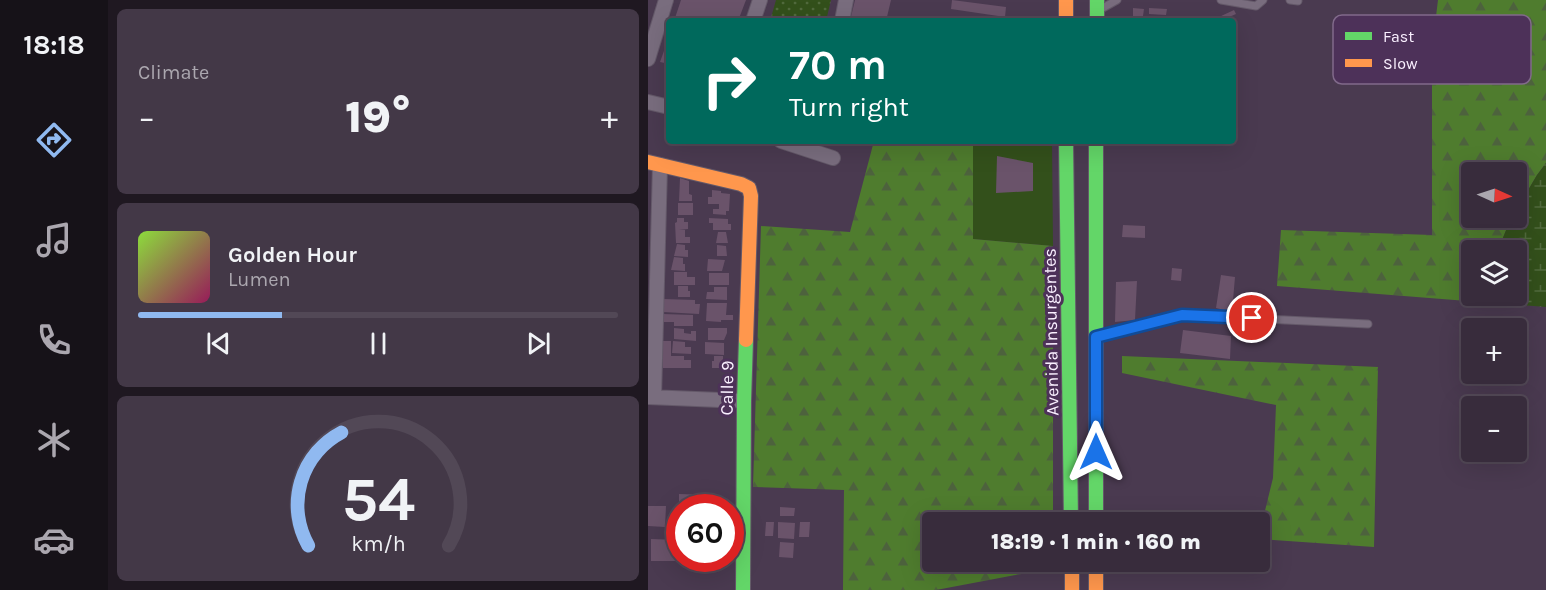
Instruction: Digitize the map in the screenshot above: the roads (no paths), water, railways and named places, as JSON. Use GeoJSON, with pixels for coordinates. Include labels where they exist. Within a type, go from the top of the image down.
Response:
{"type":"FeatureCollection","features":[{"type":"Feature","properties":{"kind":"main road"},"geometry":{"type":"LineString","coordinates":[[1066,0],[1066,18]]}},
{"type":"Feature","properties":{"kind":"main road","name":"Avenida Insurgentes"},"geometry":{"type":"LineString","coordinates":[[1066,144],[1096,512]]}},
{"type":"Feature","properties":{"kind":"main road","name":"Avenida Insurgentes"},"geometry":{"type":"LineString","coordinates":[[1071,512],[1096,144]]}},
{"type":"Feature","properties":{"kind":"main road","name":"Calle 9"},"geometry":{"type":"LineString","coordinates":[[654,163],[741,184],[749,188],[752,195],[744,401],[743,590]]}},
{"type":"Feature","properties":{"kind":"main road"},"geometry":{"type":"LineString","coordinates":[[1071,498],[1096,498]]}},
{"type":"Feature","properties":{"kind":"main road"},"geometry":{"type":"LineString","coordinates":[[1072,572],[1072,590]]}},
{"type":"Feature","properties":{"kind":"main road"},"geometry":{"type":"LineString","coordinates":[[1096,572],[1096,590]]}},
{"type":"Feature","properties":{"kind":"street"},"geometry":{"type":"LineString","coordinates":[[648,59],[666,0]]}},
{"type":"Feature","properties":{"kind":"street"},"geometry":{"type":"LineString","coordinates":[[754,18],[760,0]]}},
{"type":"Feature","properties":{"kind":"street"},"geometry":{"type":"LineString","coordinates":[[843,18],[846,0]]}},
{"type":"Feature","properties":{"kind":"street"},"geometry":{"type":"LineString","coordinates":[[648,102],[666,106]]}},
{"type":"Feature","properties":{"kind":"street"},"geometry":{"type":"LineString","coordinates":[[811,146],[833,158]]}},
{"type":"Feature","properties":{"kind":"street"},"geometry":{"type":"LineString","coordinates":[[654,163],[651,397],[744,401]]}},
{"type":"Feature","properties":{"kind":"lane"},"geometry":{"type":"LineString","coordinates":[[1096,11],[1117,0]]}},
{"type":"Feature","properties":{"kind":"lane"},"geometry":{"type":"LineString","coordinates":[[1221,0],[1256,6],[1263,0]]}},
{"type":"Feature","properties":{"kind":"lane"},"geometry":{"type":"LineString","coordinates":[[1290,0],[1298,1]]}},
{"type":"Feature","properties":{"kind":"lane"},"geometry":{"type":"LineString","coordinates":[[1082,337],[1182,315],[1368,324]]}}]}
